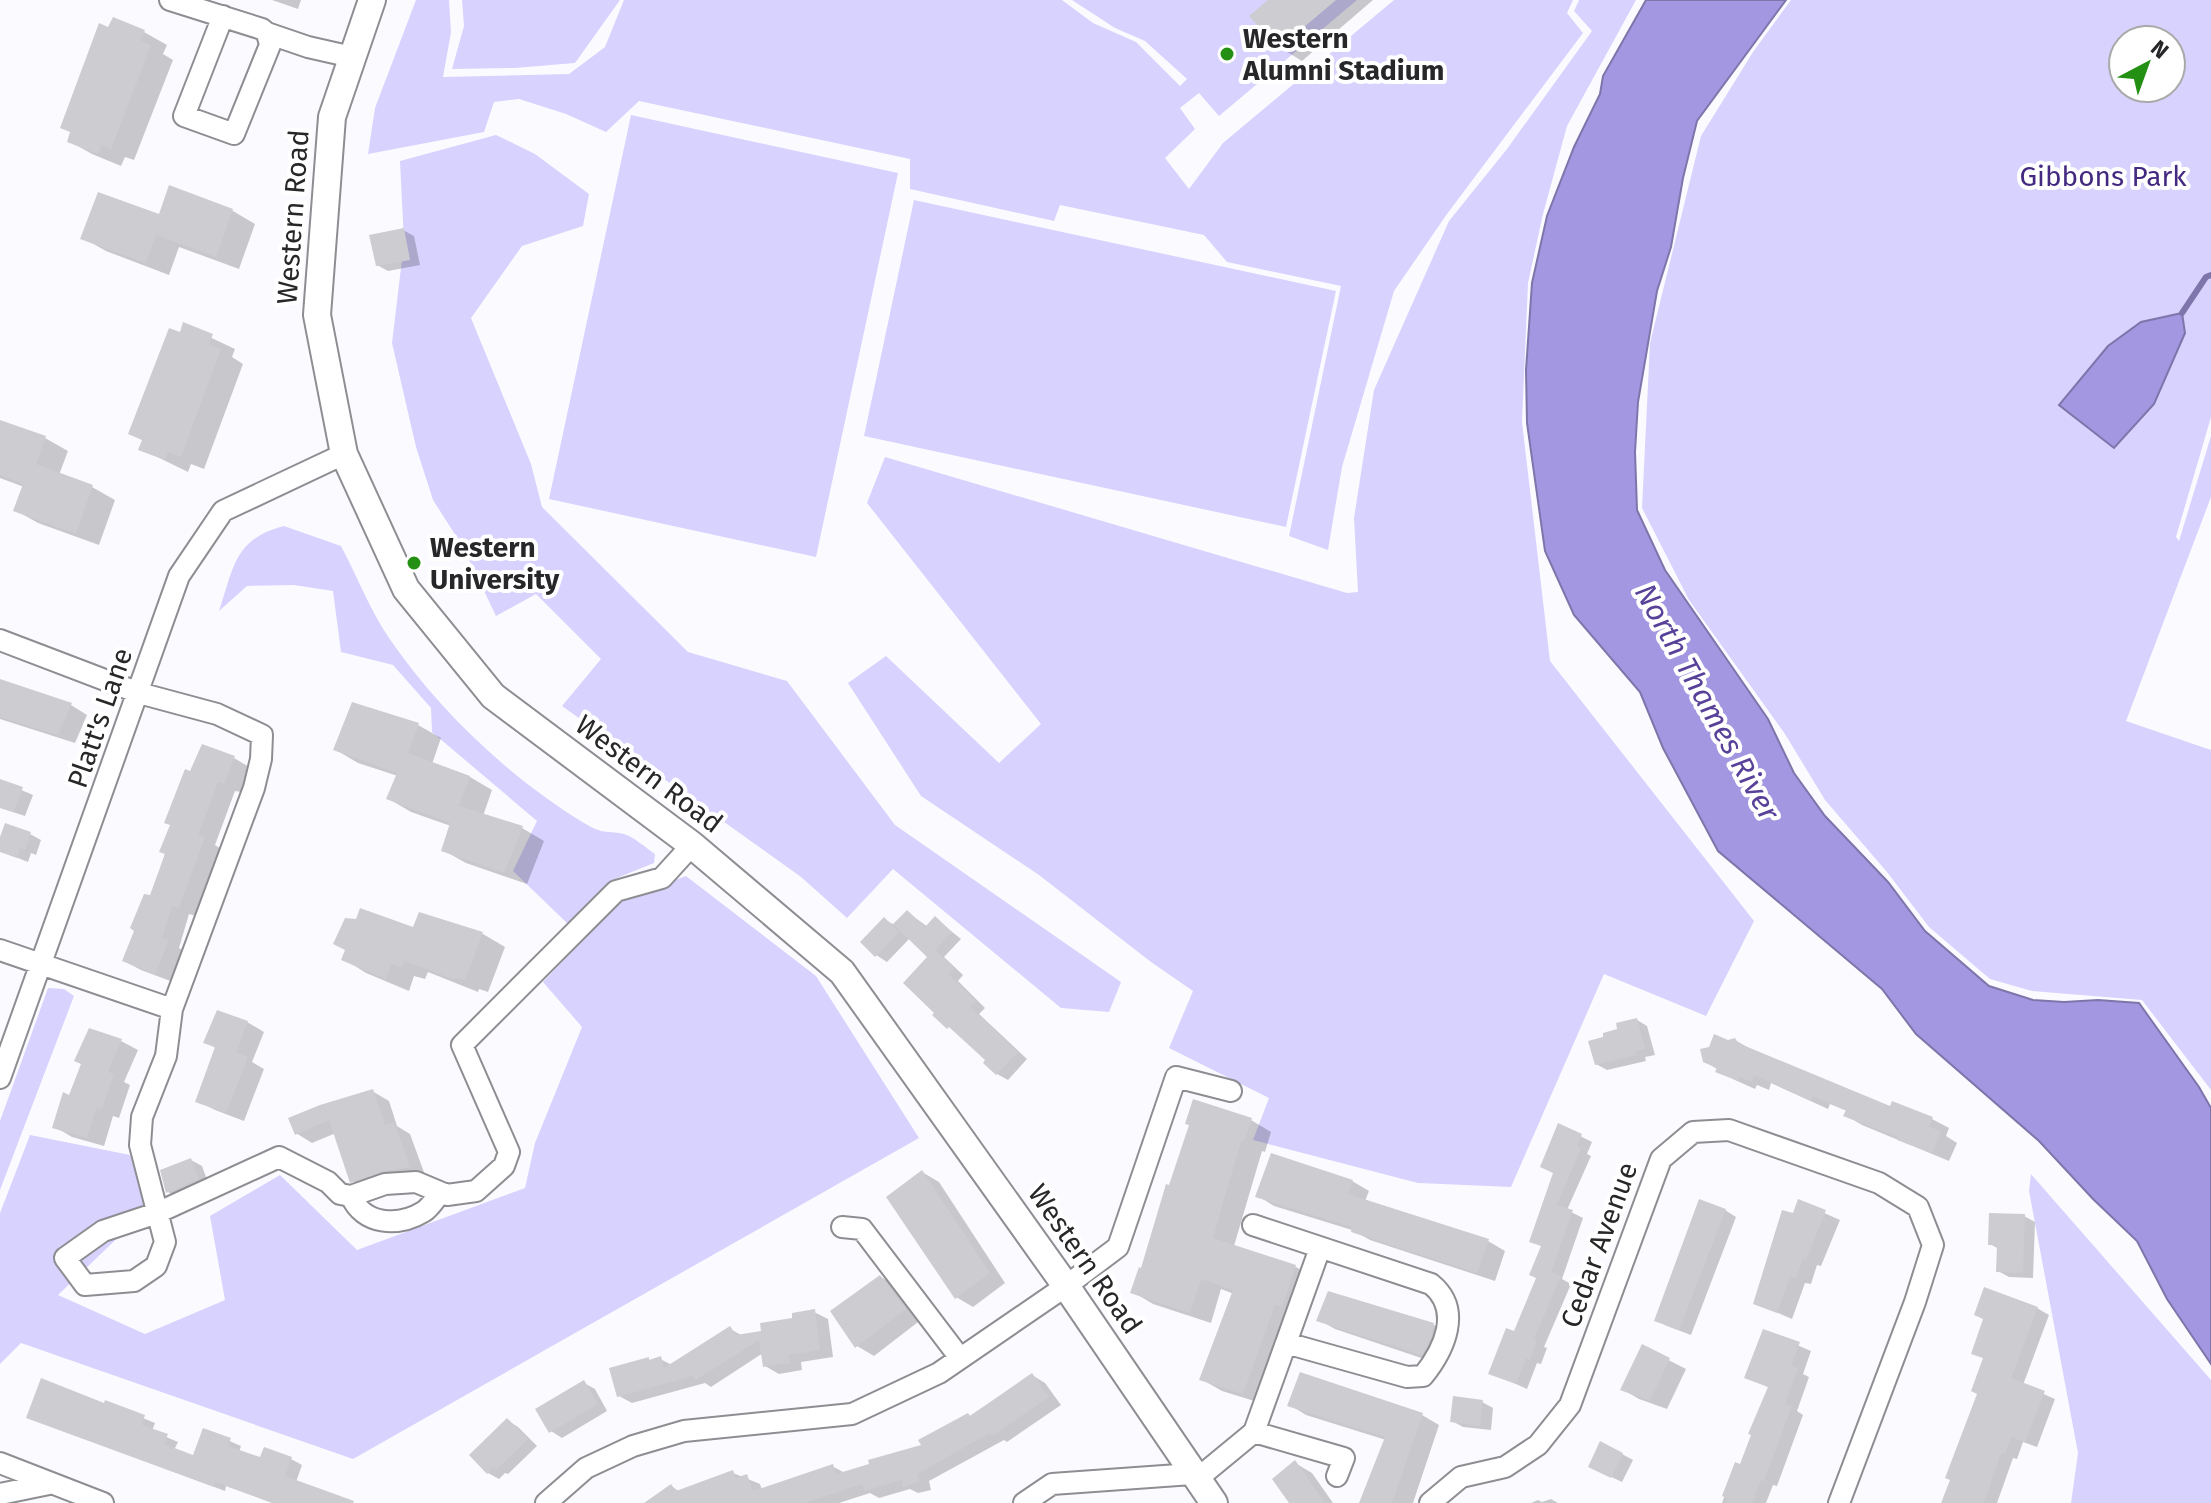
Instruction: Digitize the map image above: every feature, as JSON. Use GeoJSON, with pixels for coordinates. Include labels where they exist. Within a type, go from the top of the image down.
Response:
{"type":"FeatureCollection","features":[{"type":"Feature","properties":{"kind":"main road","name":"Western Road"},"geometry":{"type":"LineString","coordinates":[[372,0],[332,117],[317,315],[344,454],[406,589],[493,696],[692,845],[842,972],[1066,1286],[1214,1503]]}},
{"type":"Feature","properties":{"kind":"street"},"geometry":{"type":"LineString","coordinates":[[170,0],[308,47],[352,57]]}},
{"type":"Feature","properties":{"kind":"street"},"geometry":{"type":"LineString","coordinates":[[223,16],[184,116],[234,134],[270,45],[267,33]]}},
{"type":"Feature","properties":{"kind":"street","name":"Platt's Lane"},"geometry":{"type":"LineString","coordinates":[[0,1078],[179,576],[223,511],[344,454]]}},
{"type":"Feature","properties":{"kind":"street"},"geometry":{"type":"LineString","coordinates":[[0,640],[139,693],[217,714],[262,735],[261,759],[254,788],[172,1009],[166,1056],[142,1117],[140,1145],[157,1213],[165,1242],[156,1266],[134,1281],[85,1285],[65,1258],[103,1231],[157,1213],[279,1157],[328,1182],[340,1194],[351,1196],[385,1184],[416,1182],[447,1195],[476,1191],[504,1166],[509,1152],[462,1045],[616,891],[662,878],[692,845]]}},
{"type":"Feature","properties":{"kind":"street"},"geometry":{"type":"LineString","coordinates":[[0,950],[172,1009]]}},
{"type":"Feature","properties":{"kind":"street"},"geometry":{"type":"LineString","coordinates":[[147,1017],[172,1009]]}},
{"type":"Feature","properties":{"kind":"street"},"geometry":{"type":"LineString","coordinates":[[546,1503],[586,1468],[633,1446],[684,1431],[852,1414],[939,1373],[1118,1247],[1176,1077],[1231,1091]]}},
{"type":"Feature","properties":{"kind":"street","name":"Cedar Avenue"},"geometry":{"type":"LineString","coordinates":[[1430,1503],[1461,1477],[1505,1467],[1538,1445],[1570,1405],[1661,1159],[1693,1132],[1729,1130],[1879,1183],[1918,1207],[1933,1245],[1915,1302],[1839,1503]]}},
{"type":"Feature","properties":{"kind":"street"},"geometry":{"type":"LineString","coordinates":[[351,1196],[355,1206],[373,1221],[401,1221],[425,1211],[440,1193]]}},
{"type":"Feature","properties":{"kind":"street"},"geometry":{"type":"LineString","coordinates":[[1253,1225],[1431,1284],[1441,1292],[1448,1308],[1449,1325],[1434,1362],[1423,1376],[1407,1377],[1286,1343]]}},
{"type":"Feature","properties":{"kind":"street"},"geometry":{"type":"LineString","coordinates":[[842,1227],[862,1229],[960,1358]]}},
{"type":"Feature","properties":{"kind":"street"},"geometry":{"type":"LineString","coordinates":[[1024,1503],[1052,1484],[1195,1477],[1254,1432],[1320,1248]]}},
{"type":"Feature","properties":{"kind":"street"},"geometry":{"type":"LineString","coordinates":[[1254,1432],[1344,1458],[1337,1476]]}},
{"type":"Feature","properties":{"kind":"street"},"geometry":{"type":"LineString","coordinates":[[0,1463],[103,1503]]}},
{"type":"Feature","properties":{"kind":"street"},"geometry":{"type":"LineString","coordinates":[[0,1494],[49,1484]]}},
{"type":"Feature","properties":{"kind":"green space"},"geometry":{"type":"Polygon","coordinates":[[[416,0],[449,0],[451,32],[443,77],[569,74],[605,47],[624,0],[1062,0],[1093,23],[1136,42],[1180,86],[1187,79],[1145,41],[1115,28],[1072,0],[1357,0],[1219,116],[1199,93],[1180,108],[1195,129],[1165,158],[1189,189],[1223,143],[1394,0],[1573,0],[1567,13],[1583,33],[1447,214],[1394,291],[1342,467],[1328,550],[1289,536],[1341,286],[1227,262],[1204,235],[1060,205],[1054,221],[910,189],[910,159],[639,101],[606,132],[566,114],[519,99],[494,102],[484,132],[368,154],[375,108],[416,0]]]}},
{"type":"Feature","properties":{"kind":"green space"},"geometry":{"type":"Polygon","coordinates":[[[462,0],[620,0],[575,63],[452,69],[464,26],[462,0]]]}},
{"type":"Feature","properties":{"kind":"green space"},"geometry":{"type":"Polygon","coordinates":[[[1579,0],[1636,0],[1567,126],[1528,283],[1522,422],[1550,661],[1754,921],[1706,1016],[1604,974],[1511,1187],[1418,1183],[1253,1140],[1269,1098],[1169,1048],[1193,991],[1039,875],[921,796],[848,683],[886,656],[999,763],[1041,724],[867,503],[885,457],[1347,593],[1358,592],[1354,518],[1374,390],[1449,221],[1507,149],[1592,31],[1574,11],[1579,0]]]}},
{"type":"Feature","properties":{"kind":"green space","name":"Gibbons Park"},"geometry":{"type":"Polygon","coordinates":[[[1791,0],[2211,0],[2211,417],[2176,537],[2179,541],[2211,436],[2211,497],[2126,721],[2211,750],[2211,1090],[2142,1000],[2032,991],[1990,979],[1929,927],[1825,800],[1785,734],[1689,600],[1642,508],[1650,343],[1701,136],[1753,52],[1791,0]]]}},
{"type":"Feature","properties":{"kind":"green space"},"geometry":{"type":"Polygon","coordinates":[[[631,115],[898,173],[816,557],[549,499],[631,115]]]}},
{"type":"Feature","properties":{"kind":"green space"},"geometry":{"type":"Polygon","coordinates":[[[496,135],[535,154],[589,194],[583,226],[522,246],[471,318],[531,464],[542,507],[688,652],[787,681],[895,825],[1121,982],[1109,1012],[1061,1008],[893,869],[847,918],[801,877],[562,706],[601,659],[536,594],[496,616],[463,547],[433,500],[416,447],[392,343],[404,243],[400,161],[496,135]]]}},
{"type":"Feature","properties":{"kind":"green space"},"geometry":{"type":"Polygon","coordinates":[[[914,200],[1336,291],[1286,527],[864,436],[914,200]]]}},
{"type":"Feature","properties":{"kind":"green space"},"geometry":{"type":"Polygon","coordinates":[[[284,526],[341,546],[389,638],[430,691],[477,741],[529,785],[584,823],[600,831],[624,834],[636,840],[655,854],[654,863],[612,880],[568,924],[513,871],[537,821],[432,732],[431,708],[393,665],[341,652],[333,591],[294,585],[247,586],[219,611],[233,568],[245,547],[267,532],[284,526]]]}},
{"type":"Feature","properties":{"kind":"green space"},"geometry":{"type":"Polygon","coordinates":[[[686,876],[816,976],[919,1138],[353,1459],[21,1343],[0,1364],[0,1213],[30,1135],[130,1155],[152,1205],[58,1295],[145,1334],[225,1300],[210,1216],[280,1175],[357,1250],[525,1188],[535,1143],[582,1027],[543,982],[621,900],[686,876]]]}},
{"type":"Feature","properties":{"kind":"green space"},"geometry":{"type":"Polygon","coordinates":[[[48,988],[64,989],[74,996],[0,1190],[0,1121],[48,988]]]}},
{"type":"Feature","properties":{"kind":"green space"},"geometry":{"type":"Polygon","coordinates":[[[2031,1174],[2211,1380],[2211,1503],[2071,1503],[2078,1453],[2029,1191],[2031,1174]]]}},
{"type":"Feature","properties":{"kind":"water","name":"North Thames River"},"geometry":{"type":"Polygon","coordinates":[[[1646,0],[1786,0],[1697,121],[1671,247],[1657,291],[1638,402],[1635,452],[1637,510],[1665,570],[1768,719],[1794,773],[1825,816],[1888,882],[1925,931],[1989,986],[2033,1000],[2139,1003],[2199,1087],[2211,1108],[2211,1364],[2167,1299],[2137,1241],[2039,1141],[1916,1034],[1882,989],[1718,851],[1663,748],[1640,692],[1574,615],[1545,551],[1527,423],[1526,370],[1532,283],[1547,216],[1574,147],[1600,94],[1603,76],[1646,0]]]}},
{"type":"Feature","properties":{"kind":"water"},"geometry":{"type":"Polygon","coordinates":[[[2182,313],[2185,333],[2154,404],[2114,448],[2059,405],[2108,346],[2141,322],[2182,313]]]}},
{"type":"Feature","properties":{"kind":"building"},"geometry":{"type":"Polygon","coordinates":[[[1268,0],[1336,0],[1278,49],[1249,16],[1268,0]]]}},
{"type":"Feature","properties":{"kind":"building"},"geometry":{"type":"Polygon","coordinates":[[[113,17],[145,30],[141,41],[151,45],[111,149],[102,145],[98,154],[67,142],[70,132],[60,128],[99,23],[108,27],[113,17]]]}},
{"type":"Feature","properties":{"kind":"building"},"geometry":{"type":"Polygon","coordinates":[[[169,185],[233,209],[216,257],[156,235],[146,263],[80,239],[98,192],[159,214],[169,185]]]}},
{"type":"Feature","properties":{"kind":"building"},"geometry":{"type":"Polygon","coordinates":[[[404,228],[410,260],[376,266],[369,235],[404,228]]]}},
{"type":"Feature","properties":{"kind":"building"},"geometry":{"type":"Polygon","coordinates":[[[183,322],[213,334],[209,344],[221,349],[181,457],[168,452],[165,460],[138,450],[142,440],[128,434],[169,328],[180,332],[183,322]]]}},
{"type":"Feature","properties":{"kind":"building"},"geometry":{"type":"Polygon","coordinates":[[[0,420],[46,436],[36,464],[93,485],[76,534],[13,511],[23,484],[0,475],[0,420]]]}},
{"type":"Feature","properties":{"kind":"building"},"geometry":{"type":"Polygon","coordinates":[[[0,679],[72,703],[58,735],[0,717],[0,679]]]}},
{"type":"Feature","properties":{"kind":"building"},"geometry":{"type":"Polygon","coordinates":[[[352,702],[419,723],[408,753],[470,776],[459,806],[523,826],[504,873],[441,851],[450,823],[386,799],[397,773],[333,750],[352,702]]]}},
{"type":"Feature","properties":{"kind":"building"},"geometry":{"type":"Polygon","coordinates":[[[202,744],[235,756],[224,784],[218,782],[198,836],[205,837],[179,908],[172,906],[162,938],[169,940],[155,974],[122,961],[134,931],[130,928],[144,894],[150,895],[165,854],[159,852],[170,825],[164,823],[185,769],[190,771],[202,744]]]}},
{"type":"Feature","properties":{"kind":"building"},"geometry":{"type":"Polygon","coordinates":[[[0,779],[23,787],[14,812],[0,807],[0,779]]]}},
{"type":"Feature","properties":{"kind":"building"},"geometry":{"type":"Polygon","coordinates":[[[5,823],[31,832],[25,850],[20,848],[17,858],[0,852],[0,837],[5,823]]]}},
{"type":"Feature","properties":{"kind":"building"},"geometry":{"type":"Polygon","coordinates":[[[360,908],[413,927],[419,912],[483,932],[465,981],[405,961],[401,967],[391,964],[386,979],[341,960],[345,950],[333,944],[345,918],[356,919],[360,908]]]}},
{"type":"Feature","properties":{"kind":"building"},"geometry":{"type":"Polygon","coordinates":[[[907,910],[925,927],[935,916],[952,932],[935,950],[954,968],[948,974],[976,1001],[970,1007],[1018,1052],[996,1075],[983,1063],[985,1060],[932,1015],[934,1013],[903,983],[927,957],[893,924],[907,910]]]}},
{"type":"Feature","properties":{"kind":"building"},"geometry":{"type":"Polygon","coordinates":[[[884,917],[899,932],[875,957],[860,942],[884,917]]]}},
{"type":"Feature","properties":{"kind":"building"},"geometry":{"type":"Polygon","coordinates":[[[217,1010],[248,1021],[236,1052],[248,1057],[226,1113],[195,1102],[215,1047],[203,1043],[217,1010]]]}},
{"type":"Feature","properties":{"kind":"building"},"geometry":{"type":"Polygon","coordinates":[[[1637,1018],[1645,1049],[1635,1051],[1636,1055],[1595,1065],[1588,1041],[1617,1029],[1616,1023],[1637,1018]]]}},
{"type":"Feature","properties":{"kind":"building"},"geometry":{"type":"Polygon","coordinates":[[[89,1028],[122,1039],[108,1072],[114,1074],[102,1109],[96,1108],[87,1138],[52,1128],[63,1092],[69,1095],[81,1064],[74,1061],[89,1028]]]}},
{"type":"Feature","properties":{"kind":"building"},"geometry":{"type":"Polygon","coordinates":[[[1714,1034],[1728,1040],[1735,1038],[1738,1043],[1890,1106],[1892,1101],[1933,1117],[1929,1127],[1941,1131],[1932,1153],[1843,1116],[1846,1110],[1813,1096],[1811,1101],[1754,1075],[1752,1082],[1740,1077],[1738,1081],[1715,1072],[1717,1068],[1703,1062],[1700,1049],[1709,1047],[1714,1034]]]}},
{"type":"Feature","properties":{"kind":"building"},"geometry":{"type":"Polygon","coordinates":[[[373,1089],[385,1125],[394,1122],[410,1167],[381,1172],[350,1183],[329,1120],[295,1135],[288,1118],[373,1089]]]}},
{"type":"Feature","properties":{"kind":"building"},"geometry":{"type":"Polygon","coordinates":[[[1193,1099],[1252,1118],[1244,1141],[1241,1141],[1213,1238],[1296,1265],[1282,1307],[1275,1305],[1243,1394],[1199,1380],[1233,1290],[1201,1279],[1190,1313],[1130,1293],[1189,1125],[1185,1124],[1193,1099]]]}},
{"type":"Feature","properties":{"kind":"building"},"geometry":{"type":"Polygon","coordinates":[[[1558,1123],[1582,1134],[1577,1146],[1581,1148],[1557,1205],[1573,1210],[1551,1272],[1561,1276],[1534,1339],[1537,1340],[1530,1360],[1526,1358],[1516,1384],[1488,1374],[1506,1328],[1514,1331],[1536,1278],[1529,1275],[1541,1246],[1529,1242],[1553,1173],[1540,1167],[1558,1123]]]}},
{"type":"Feature","properties":{"kind":"building"},"geometry":{"type":"Polygon","coordinates":[[[1271,1153],[1353,1180],[1348,1194],[1489,1239],[1477,1273],[1351,1232],[1352,1227],[1255,1197],[1271,1153]]]}},
{"type":"Feature","properties":{"kind":"building"},"geometry":{"type":"Polygon","coordinates":[[[191,1158],[199,1179],[166,1193],[160,1170],[191,1158]]]}},
{"type":"Feature","properties":{"kind":"building"},"geometry":{"type":"Polygon","coordinates":[[[922,1170],[990,1273],[955,1299],[886,1197],[922,1170]]]}},
{"type":"Feature","properties":{"kind":"building"},"geometry":{"type":"Polygon","coordinates":[[[1699,1199],[1726,1209],[1679,1330],[1654,1321],[1699,1199]]]}},
{"type":"Feature","properties":{"kind":"building"},"geometry":{"type":"Polygon","coordinates":[[[1798,1199],[1826,1210],[1806,1260],[1803,1258],[1796,1278],[1790,1276],[1777,1313],[1753,1304],[1782,1210],[1793,1213],[1798,1199]]]}},
{"type":"Feature","properties":{"kind":"building"},"geometry":{"type":"Polygon","coordinates":[[[1989,1213],[2025,1214],[2023,1273],[1996,1272],[1997,1245],[1988,1245],[1989,1213]]]}},
{"type":"Feature","properties":{"kind":"building"},"geometry":{"type":"Polygon","coordinates":[[[880,1275],[906,1309],[855,1348],[830,1311],[880,1275]]]}},
{"type":"Feature","properties":{"kind":"building"},"geometry":{"type":"Polygon","coordinates":[[[1984,1287],[2038,1307],[2011,1378],[2045,1391],[2025,1442],[2011,1437],[2005,1454],[2001,1453],[1984,1503],[1941,1503],[1950,1480],[1945,1478],[1977,1394],[1971,1391],[1983,1358],[1971,1354],[1983,1319],[1974,1315],[1984,1287]]]}},
{"type":"Feature","properties":{"kind":"building"},"geometry":{"type":"Polygon","coordinates":[[[1328,1291],[1434,1323],[1431,1338],[1422,1355],[1316,1321],[1328,1291]]]}},
{"type":"Feature","properties":{"kind":"building"},"geometry":{"type":"Polygon","coordinates":[[[815,1309],[820,1350],[788,1355],[790,1363],[763,1367],[759,1340],[696,1380],[693,1376],[617,1397],[609,1368],[661,1356],[664,1368],[730,1326],[736,1335],[761,1331],[760,1323],[792,1318],[792,1313],[815,1309]]]}},
{"type":"Feature","properties":{"kind":"building"},"geometry":{"type":"Polygon","coordinates":[[[1763,1329],[1800,1342],[1791,1366],[1798,1368],[1785,1404],[1792,1406],[1764,1481],[1761,1480],[1752,1503],[1725,1503],[1727,1498],[1722,1496],[1735,1462],[1740,1464],[1751,1435],[1748,1434],[1768,1387],[1744,1378],[1763,1329]]]}},
{"type":"Feature","properties":{"kind":"building"},"geometry":{"type":"Polygon","coordinates":[[[1642,1344],[1670,1358],[1650,1401],[1620,1390],[1642,1344]]]}},
{"type":"Feature","properties":{"kind":"building"},"geometry":{"type":"Polygon","coordinates":[[[1300,1372],[1423,1413],[1392,1503],[1359,1503],[1385,1437],[1287,1406],[1300,1372]]]}},
{"type":"Feature","properties":{"kind":"building"},"geometry":{"type":"Polygon","coordinates":[[[1032,1373],[1049,1397],[992,1436],[990,1433],[917,1474],[919,1482],[903,1487],[902,1480],[864,1491],[862,1484],[805,1503],[644,1503],[671,1484],[676,1491],[733,1470],[736,1478],[747,1474],[753,1491],[833,1464],[836,1474],[869,1464],[868,1460],[921,1445],[918,1440],[968,1413],[970,1416],[1032,1373]]]}},
{"type":"Feature","properties":{"kind":"building"},"geometry":{"type":"Polygon","coordinates":[[[41,1378],[104,1403],[105,1400],[145,1415],[142,1425],[168,1434],[164,1444],[193,1455],[203,1428],[231,1438],[228,1446],[260,1457],[264,1447],[292,1457],[285,1476],[354,1501],[274,1503],[215,1482],[214,1487],[26,1418],[41,1378]]]}},
{"type":"Feature","properties":{"kind":"building"},"geometry":{"type":"Polygon","coordinates":[[[584,1380],[598,1404],[549,1433],[535,1409],[584,1380]]]}},
{"type":"Feature","properties":{"kind":"building"},"geometry":{"type":"Polygon","coordinates":[[[1453,1396],[1483,1400],[1480,1426],[1450,1422],[1453,1396]]]}},
{"type":"Feature","properties":{"kind":"building"},"geometry":{"type":"Polygon","coordinates":[[[507,1418],[528,1439],[496,1470],[494,1467],[487,1474],[469,1455],[507,1418]]]}},
{"type":"Feature","properties":{"kind":"building"},"geometry":{"type":"Polygon","coordinates":[[[1600,1441],[1623,1453],[1611,1478],[1588,1467],[1600,1441]]]}},
{"type":"Feature","properties":{"kind":"building"},"geometry":{"type":"Polygon","coordinates":[[[1295,1460],[1325,1503],[1289,1503],[1272,1479],[1295,1460]]]}},
{"type":"Feature","properties":{"kind":"waterway"},"geometry":{"type":"LineString","coordinates":[[2182,313],[2206,277],[2211,275]]}},
{"type":"Feature","properties":{"kind":"place","name":"Western Alumni Stadium"},"geometry":{"type":"Point","coordinates":[1227,54]}},
{"type":"Feature","properties":{"kind":"place","name":"Western University"},"geometry":{"type":"Point","coordinates":[414,563]}}]}
